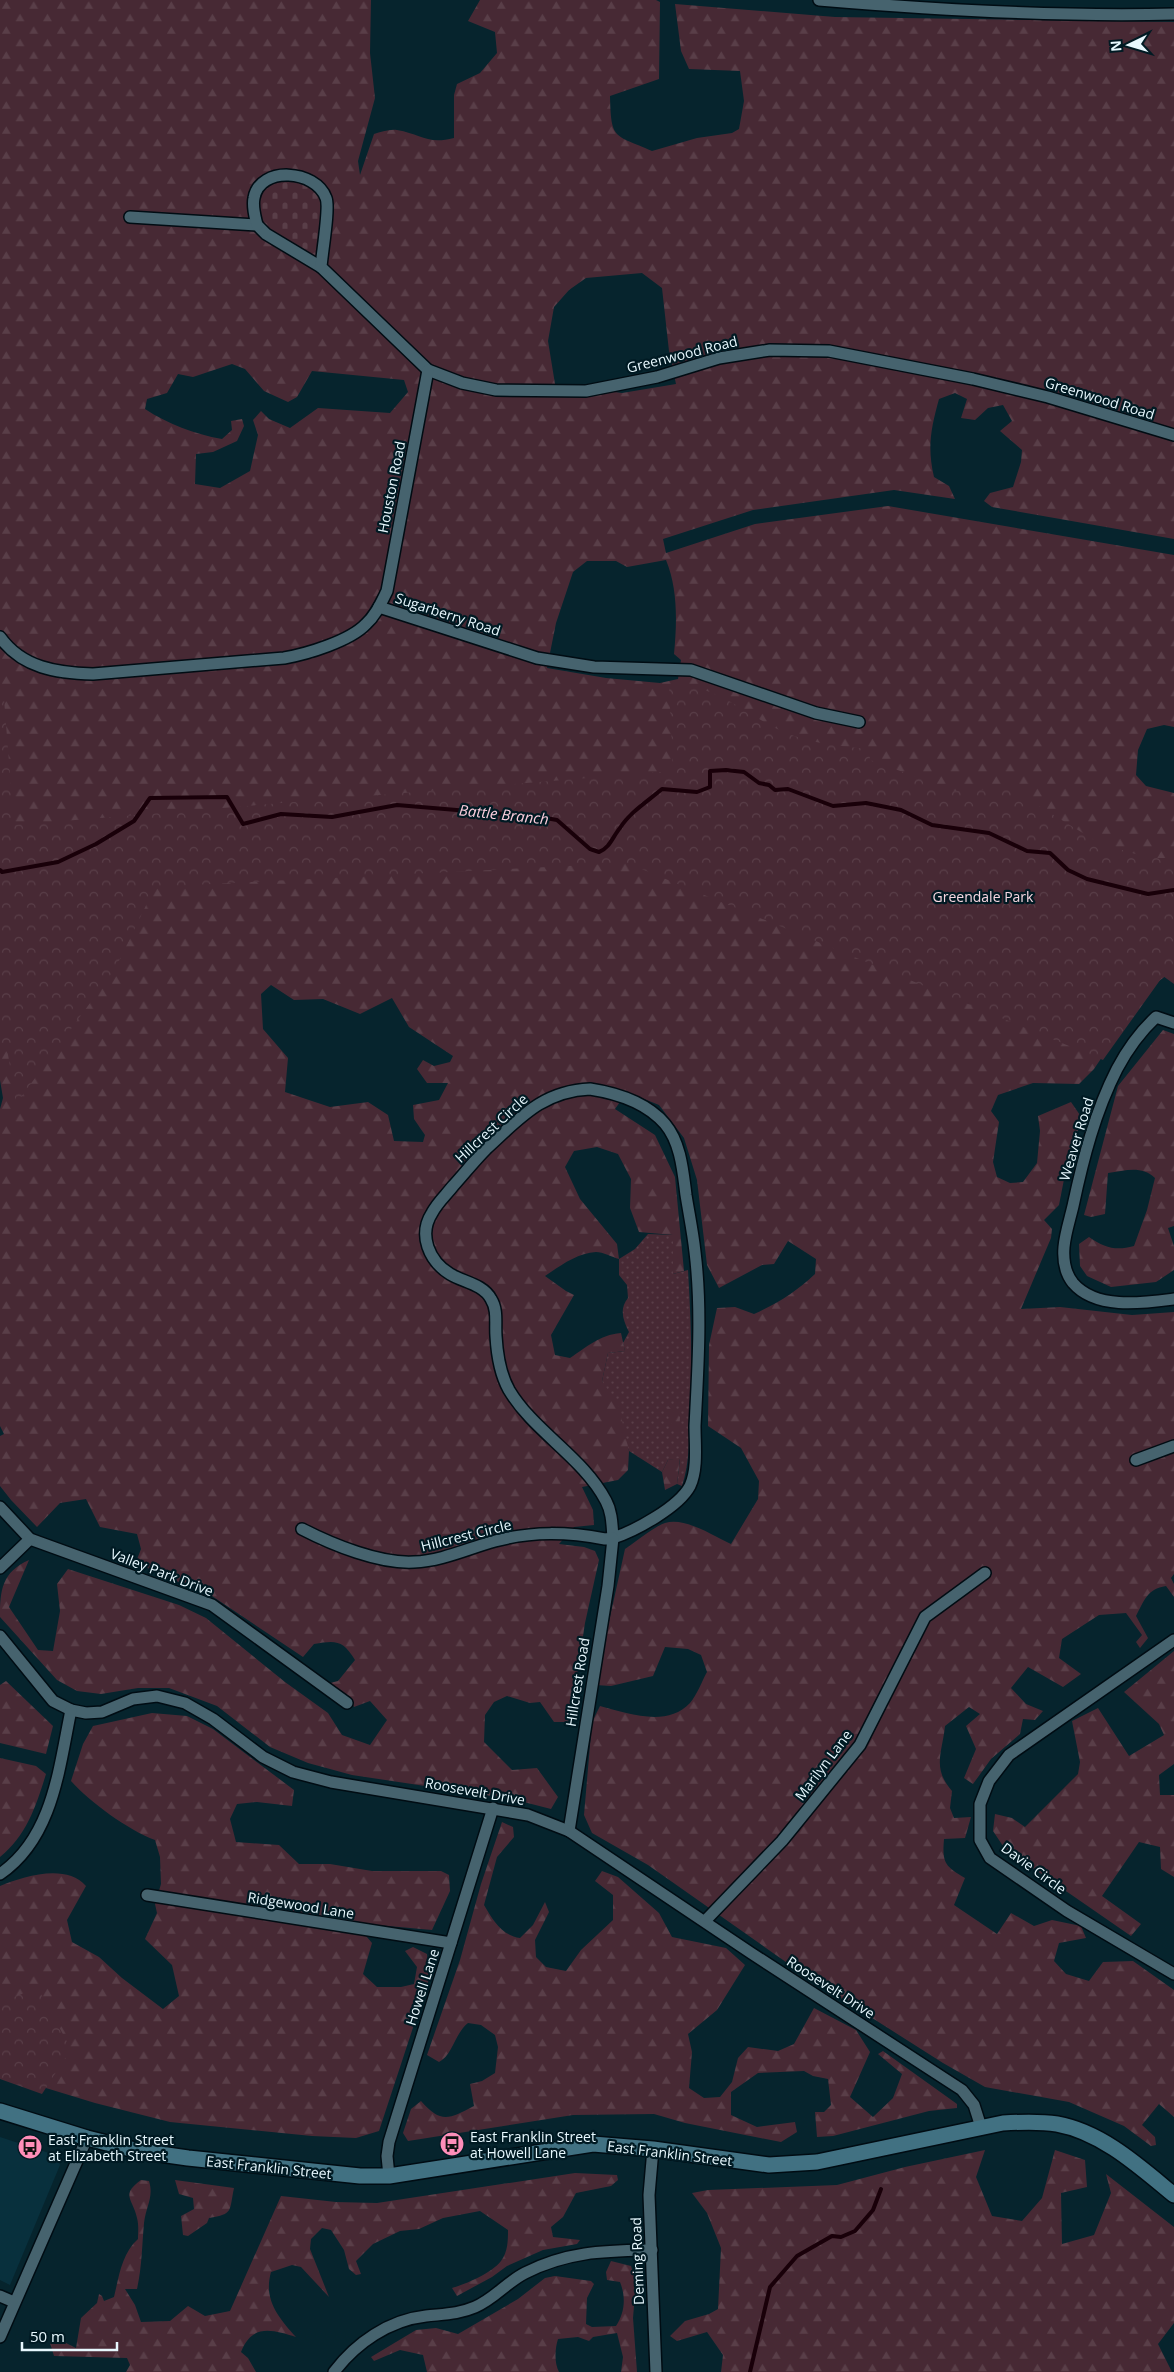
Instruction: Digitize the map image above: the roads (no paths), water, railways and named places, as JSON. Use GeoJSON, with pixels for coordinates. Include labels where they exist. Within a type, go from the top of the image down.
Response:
{"type":"FeatureCollection","features":[{"type":"Feature","properties":{"kind":"main road","name":"East Franklin Street"},"geometry":{"type":"LineString","coordinates":[[0,2111],[87,2138],[139,2151],[360,2176],[389,2176],[593,2144],[653,2149],[744,2163],[793,2165],[817,2162],[981,2127],[1024,2122],[1057,2124],[1078,2131],[1105,2144],[1136,2164],[1174,2195]]}},
{"type":"Feature","properties":{"kind":"street"},"geometry":{"type":"LineString","coordinates":[[819,0],[966,11],[1088,15],[1174,14]]}},
{"type":"Feature","properties":{"kind":"street"},"geometry":{"type":"LineString","coordinates":[[130,217],[257,225],[254,198],[259,186],[271,178],[297,175],[313,182],[321,189],[327,200],[321,267]]}},
{"type":"Feature","properties":{"kind":"street","name":"Greenwood Road"},"geometry":{"type":"LineString","coordinates":[[257,225],[266,234],[321,267],[428,370],[462,383],[496,390],[586,391],[657,377],[719,358],[770,350],[829,352],[990,383],[1048,397],[1174,436]]}},
{"type":"Feature","properties":{"kind":"street","name":"Houston Road"},"geometry":{"type":"LineString","coordinates":[[379,608],[386,591],[428,370]]}},
{"type":"Feature","properties":{"kind":"street","name":"Sugarberry Road"},"geometry":{"type":"LineString","coordinates":[[0,637],[10,651],[35,665],[67,673],[93,674],[284,658],[310,653],[340,640],[365,626],[379,608],[537,658],[594,667],[691,670],[807,710],[859,722]]}},
{"type":"Feature","properties":{"kind":"street","name":"Weaver Road"},"geometry":{"type":"LineString","coordinates":[[1174,1023],[1156,1017],[1135,1040],[1117,1068],[1098,1113],[1082,1162],[1064,1246],[1065,1267],[1072,1282],[1085,1294],[1103,1301],[1150,1302],[1174,1299]]}},
{"type":"Feature","properties":{"kind":"street","name":"Hillcrest Circle"},"geometry":{"type":"LineString","coordinates":[[302,1529],[344,1549],[389,1561],[413,1562],[429,1560],[497,1541],[554,1532],[605,1539],[613,1538],[627,1534],[684,1496],[694,1477],[699,1362],[695,1252],[681,1161],[675,1143],[665,1124],[649,1110],[608,1092],[576,1090],[561,1093],[535,1105],[478,1157],[432,1212],[427,1224],[427,1250],[435,1262],[449,1274],[486,1292],[492,1300],[496,1314],[497,1355],[509,1390],[521,1406],[589,1478],[606,1501],[612,1516],[613,1538]]}},
{"type":"Feature","properties":{"kind":"street"},"geometry":{"type":"LineString","coordinates":[[1136,1460],[1174,1446]]}},
{"type":"Feature","properties":{"kind":"street","name":"Valley Park Drive"},"geometry":{"type":"LineString","coordinates":[[0,1506],[30,1539],[212,1605],[347,1703]]}},
{"type":"Feature","properties":{"kind":"street","name":"Hillcrest Road"},"geometry":{"type":"LineString","coordinates":[[569,1831],[608,1586],[613,1538]]}},
{"type":"Feature","properties":{"kind":"street"},"geometry":{"type":"LineString","coordinates":[[0,1568],[30,1539]]}},
{"type":"Feature","properties":{"kind":"street","name":"Marilyn Lane"},"geometry":{"type":"LineString","coordinates":[[704,1921],[782,1841],[860,1745],[925,1617],[985,1573]]}},
{"type":"Feature","properties":{"kind":"street"},"geometry":{"type":"LineString","coordinates":[[0,1636],[53,1701],[71,1710],[53,1795],[42,1825],[14,1864],[0,1874]]}},
{"type":"Feature","properties":{"kind":"street","name":"Davie Circle"},"geometry":{"type":"LineString","coordinates":[[1174,1640],[1009,1755],[989,1781],[980,1804],[978,1823],[980,1840],[990,1858],[1067,1911],[1174,1974]]}},
{"type":"Feature","properties":{"kind":"street","name":"Roosevelt Drive"},"geometry":{"type":"LineString","coordinates":[[71,1710],[86,1713],[102,1712],[133,1699],[157,1696],[185,1704],[212,1719],[263,1757],[293,1772],[331,1782],[528,1815],[569,1831],[962,2090],[974,2105],[981,2127]]}},
{"type":"Feature","properties":{"kind":"street","name":"Howell Lane"},"geometry":{"type":"LineString","coordinates":[[389,2176],[387,2156],[389,2142],[493,1808]]}},
{"type":"Feature","properties":{"kind":"street","name":"Ridgewood Lane"},"geometry":{"type":"LineString","coordinates":[[147,1895],[451,1943]]}},
{"type":"Feature","properties":{"kind":"street"},"geometry":{"type":"LineString","coordinates":[[0,2337],[87,2138]]}},
{"type":"Feature","properties":{"kind":"street","name":"Deming Road"},"geometry":{"type":"LineString","coordinates":[[653,2149],[649,2195],[656,2372]]}},
{"type":"Feature","properties":{"kind":"street"},"geometry":{"type":"LineString","coordinates":[[334,2372],[344,2358],[378,2332],[408,2319],[448,2314],[474,2307],[498,2294],[523,2274],[550,2262],[588,2252],[652,2250]]}},
{"type":"Feature","properties":{"kind":"street"},"geometry":{"type":"LineString","coordinates":[[0,2296],[14,2302]]}},
{"type":"Feature","properties":{"kind":"waterway","name":"Battle Branch"},"geometry":{"type":"LineString","coordinates":[[0,870],[2,872],[58,862],[96,844],[134,821],[150,798],[227,797],[243,824],[281,814],[332,817],[397,805],[540,817],[557,820],[590,849],[599,852],[609,845],[629,817],[662,789],[697,792],[710,787],[710,771],[726,770],[744,772],[759,783],[769,785],[775,790],[788,789],[833,806],[866,803],[901,810],[932,825],[989,833],[1027,851],[1050,853],[1068,870],[1087,879],[1148,894],[1174,890]]}},
{"type":"Feature","properties":{"kind":"waterway"},"geometry":{"type":"LineString","coordinates":[[750,2372],[770,2287],[797,2256],[832,2236],[841,2237],[855,2231],[873,2210],[881,2189]]}},
{"type":"Feature","properties":{"kind":"place","name":"East Franklin Street at Howell Lane"},"geometry":{"type":"Point","coordinates":[452,2144]}},
{"type":"Feature","properties":{"kind":"place","name":"East Franklin Street at Elizabeth Street"},"geometry":{"type":"Point","coordinates":[30,2147]}},
{"type":"Feature","properties":{"kind":"park label","name":"Greendale Park"},"geometry":{"type":"Point","coordinates":[983,896]}}]}
